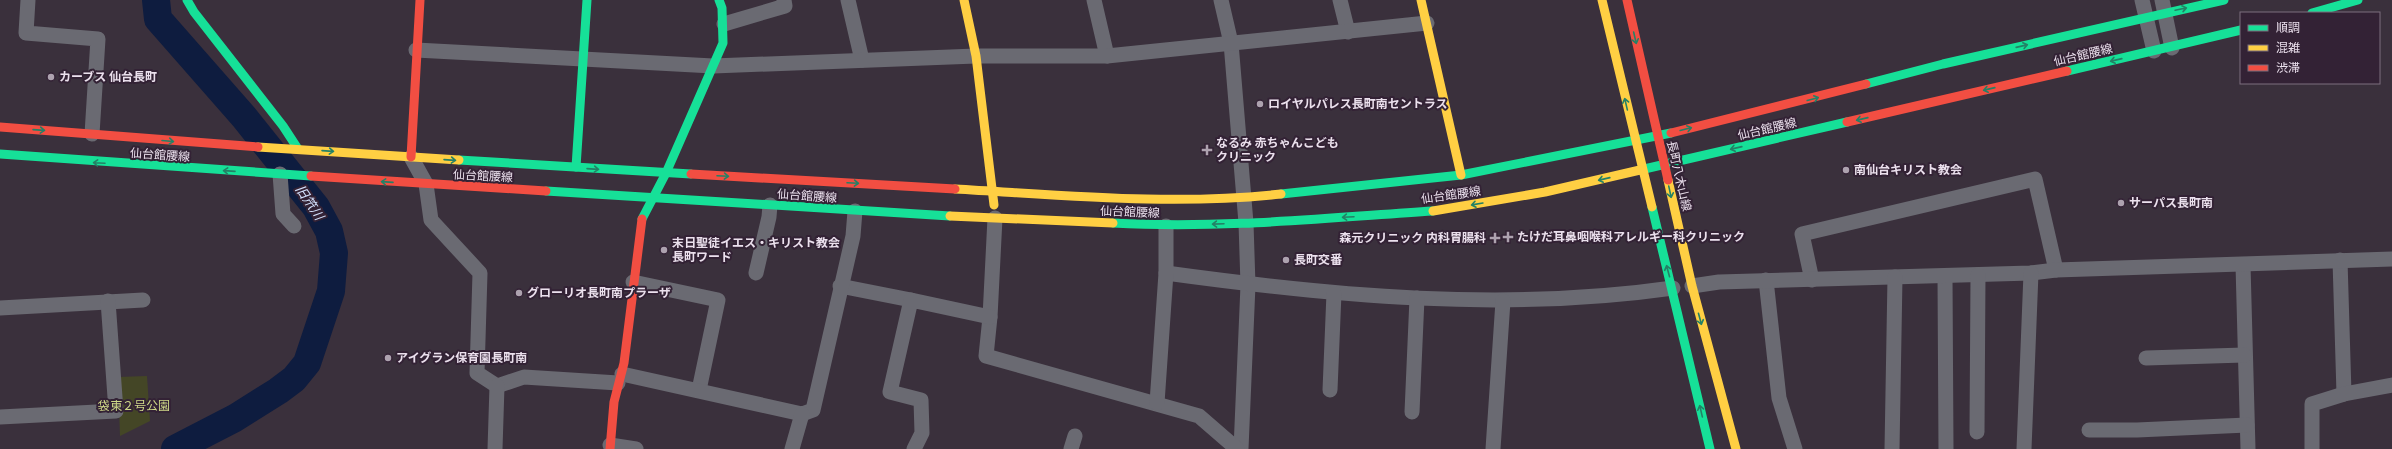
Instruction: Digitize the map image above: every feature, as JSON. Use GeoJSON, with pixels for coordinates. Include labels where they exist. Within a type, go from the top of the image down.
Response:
{"type":"FeatureCollection","features":[{"type":"Feature","properties":{"kind":"main road"},"geometry":{"type":"LineString","coordinates":[[187,0],[194,12],[283,126],[293,149]]}},
{"type":"Feature","properties":{"kind":"main road"},"geometry":{"type":"LineString","coordinates":[[411,157],[420,0]]}},
{"type":"Feature","properties":{"kind":"main road"},"geometry":{"type":"LineString","coordinates":[[576,168],[587,0]]}},
{"type":"Feature","properties":{"kind":"main road"},"geometry":{"type":"LineString","coordinates":[[610,447],[614,402],[620,379],[640,222],[666,173],[723,43],[724,24],[722,8],[719,0]]}},
{"type":"Feature","properties":{"kind":"main road"},"geometry":{"type":"LineString","coordinates":[[964,0],[976,56],[995,218]]}},
{"type":"Feature","properties":{"kind":"main road"},"geometry":{"type":"LineString","coordinates":[[1421,0],[1461,175]]}},
{"type":"Feature","properties":{"kind":"main road"},"geometry":{"type":"LineString","coordinates":[[1602,0],[1635,142],[1673,288],[1710,449]]}},
{"type":"Feature","properties":{"kind":"main road","name":"長町八木山線"},"geometry":{"type":"LineString","coordinates":[[1626,0],[1692,286],[1736,449]]}},
{"type":"Feature","properties":{"kind":"main road","name":"仙台館腰線"},"geometry":{"type":"LineString","coordinates":[[0,128],[576,168],[1108,198],[1244,198],[1461,175],[1635,142],[1943,64],[2146,17],[2163,6],[2224,0]]}},
{"type":"Feature","properties":{"kind":"main road"},"geometry":{"type":"LineString","coordinates":[[2316,12],[2358,0]]}},
{"type":"Feature","properties":{"kind":"main road","name":"仙台館腰線"},"geometry":{"type":"LineString","coordinates":[[0,154],[89,162],[855,211],[1166,226],[1246,223],[1434,211],[1545,192],[2172,48],[2240,30]]}},
{"type":"Feature","properties":{"kind":"street"},"geometry":{"type":"LineString","coordinates":[[28,0],[26,33],[98,39],[92,134]]}},
{"type":"Feature","properties":{"kind":"street"},"geometry":{"type":"LineString","coordinates":[[724,24],[785,6],[784,0]]}},
{"type":"Feature","properties":{"kind":"street"},"geometry":{"type":"LineString","coordinates":[[848,0],[862,60]]}},
{"type":"Feature","properties":{"kind":"street"},"geometry":{"type":"LineString","coordinates":[[1094,0],[1107,56]]}},
{"type":"Feature","properties":{"kind":"street"},"geometry":{"type":"LineString","coordinates":[[1221,0],[1231,43],[1246,223],[1248,284],[1242,449]]}},
{"type":"Feature","properties":{"kind":"street"},"geometry":{"type":"LineString","coordinates":[[1340,0],[1348,32]]}},
{"type":"Feature","properties":{"kind":"street"},"geometry":{"type":"LineString","coordinates":[[2142,0],[2154,51]]}},
{"type":"Feature","properties":{"kind":"street"},"geometry":{"type":"LineString","coordinates":[[2163,6],[2172,48]]}},
{"type":"Feature","properties":{"kind":"street"},"geometry":{"type":"LineString","coordinates":[[416,50],[713,66],[976,56],[1107,56],[1427,23]]}},
{"type":"Feature","properties":{"kind":"street"},"geometry":{"type":"LineString","coordinates":[[411,157],[426,184],[431,220],[480,273],[477,373],[497,386]]}},
{"type":"Feature","properties":{"kind":"street"},"geometry":{"type":"LineString","coordinates":[[274,174],[283,214],[294,226]]}},
{"type":"Feature","properties":{"kind":"street"},"geometry":{"type":"LineString","coordinates":[[1812,280],[1802,234],[2035,179],[2056,270]]}},
{"type":"Feature","properties":{"kind":"street"},"geometry":{"type":"LineString","coordinates":[[756,273],[769,217],[770,205]]}},
{"type":"Feature","properties":{"kind":"street"},"geometry":{"type":"LineString","coordinates":[[497,386],[524,377],[620,379],[699,390],[802,414],[813,410],[852,236],[855,211]]}},
{"type":"Feature","properties":{"kind":"street"},"geometry":{"type":"LineString","coordinates":[[995,218],[990,316],[986,356],[1199,416],[1237,449]]}},
{"type":"Feature","properties":{"kind":"street"},"geometry":{"type":"LineString","coordinates":[[1157,403],[1166,273],[1166,226]]}},
{"type":"Feature","properties":{"kind":"street"},"geometry":{"type":"LineString","coordinates":[[1692,286],[1719,282],[1766,280],[1978,275],[2031,273],[2056,270],[2392,259]]}},
{"type":"Feature","properties":{"kind":"street"},"geometry":{"type":"LineString","coordinates":[[2340,260],[2344,394]]}},
{"type":"Feature","properties":{"kind":"street"},"geometry":{"type":"LineString","coordinates":[[2243,265],[2244,354],[2248,449]]}},
{"type":"Feature","properties":{"kind":"street"},"geometry":{"type":"LineString","coordinates":[[1166,273],[1248,284],[1334,293],[1503,301],[1642,292],[1673,288]]}},
{"type":"Feature","properties":{"kind":"street"},"geometry":{"type":"LineString","coordinates":[[2024,449],[2031,273]]}},
{"type":"Feature","properties":{"kind":"street"},"geometry":{"type":"LineString","coordinates":[[1977,432],[1978,275]]}},
{"type":"Feature","properties":{"kind":"street"},"geometry":{"type":"LineString","coordinates":[[1945,276],[1946,449]]}},
{"type":"Feature","properties":{"kind":"street"},"geometry":{"type":"LineString","coordinates":[[1892,449],[1895,277]]}},
{"type":"Feature","properties":{"kind":"street"},"geometry":{"type":"LineString","coordinates":[[1766,280],[1780,398],[1795,449]]}},
{"type":"Feature","properties":{"kind":"street"},"geometry":{"type":"LineString","coordinates":[[633,282],[718,300],[699,390]]}},
{"type":"Feature","properties":{"kind":"street"},"geometry":{"type":"LineString","coordinates":[[840,286],[990,316]]}},
{"type":"Feature","properties":{"kind":"street"},"geometry":{"type":"LineString","coordinates":[[1330,390],[1334,293]]}},
{"type":"Feature","properties":{"kind":"street"},"geometry":{"type":"LineString","coordinates":[[1412,412],[1417,298]]}},
{"type":"Feature","properties":{"kind":"street"},"geometry":{"type":"LineString","coordinates":[[0,308],[143,300]]}},
{"type":"Feature","properties":{"kind":"street"},"geometry":{"type":"LineString","coordinates":[[911,300],[890,392],[921,400],[922,433],[914,449]]}},
{"type":"Feature","properties":{"kind":"street"},"geometry":{"type":"LineString","coordinates":[[0,417],[116,411],[108,301]]}},
{"type":"Feature","properties":{"kind":"street"},"geometry":{"type":"LineString","coordinates":[[1493,449],[1503,301]]}},
{"type":"Feature","properties":{"kind":"street"},"geometry":{"type":"LineString","coordinates":[[2146,358],[2244,354]]}},
{"type":"Feature","properties":{"kind":"street"},"geometry":{"type":"LineString","coordinates":[[2312,449],[2312,404],[2344,394],[2392,385]]}},
{"type":"Feature","properties":{"kind":"street"},"geometry":{"type":"LineString","coordinates":[[495,449],[497,386]]}},
{"type":"Feature","properties":{"kind":"street"},"geometry":{"type":"LineString","coordinates":[[792,449],[802,414]]}},
{"type":"Feature","properties":{"kind":"street"},"geometry":{"type":"LineString","coordinates":[[2089,430],[2136,430],[2247,425]]}},
{"type":"Feature","properties":{"kind":"street"},"geometry":{"type":"LineString","coordinates":[[610,447],[636,449]]}},
{"type":"Feature","properties":{"kind":"green space","name":"袋東２号公園"},"geometry":{"type":"Polygon","coordinates":[[[147,376],[150,421],[120,436],[118,377],[147,376]]]}},
{"type":"Feature","properties":{"kind":"waterway","name":"旧笊川"},"geometry":{"type":"LineString","coordinates":[[156,0],[158,19],[244,117],[316,207],[329,231],[334,253],[331,291],[307,363],[294,379],[278,391],[235,418],[175,449]]}},
{"type":"Feature","properties":{"kind":"traffic: fast"},"geometry":{"type":"LineString","coordinates":[[187,0],[194,12],[283,126],[298,149]]}},
{"type":"Feature","properties":{"kind":"traffic: fast"},"geometry":{"type":"LineString","coordinates":[[576,167],[587,0]]}},
{"type":"Feature","properties":{"kind":"traffic: fast"},"geometry":{"type":"LineString","coordinates":[[642,219],[666,173],[723,43],[722,8],[719,0]]}},
{"type":"Feature","properties":{"kind":"traffic: fast"},"geometry":{"type":"LineString","coordinates":[[1866,84],[1943,64],[2224,0]]}},
{"type":"Feature","properties":{"kind":"traffic: fast"},"geometry":{"type":"LineString","coordinates":[[2316,12],[2358,0]]}},
{"type":"Feature","properties":{"kind":"traffic: fast"},"geometry":{"type":"LineString","coordinates":[[2067,71],[2240,30]]}},
{"type":"Feature","properties":{"kind":"traffic: fast"},"geometry":{"type":"LineString","coordinates":[[1640,170],[1847,122]]}},
{"type":"Feature","properties":{"kind":"traffic: fast"},"geometry":{"type":"LineString","coordinates":[[1281,194],[1461,175],[1671,133]]}},
{"type":"Feature","properties":{"kind":"traffic: fast"},"geometry":{"type":"LineString","coordinates":[[0,154],[311,176]]}},
{"type":"Feature","properties":{"kind":"traffic: fast"},"geometry":{"type":"LineString","coordinates":[[459,160],[691,174]]}},
{"type":"Feature","properties":{"kind":"traffic: fast"},"geometry":{"type":"LineString","coordinates":[[546,191],[950,216]]}},
{"type":"Feature","properties":{"kind":"traffic: fast"},"geometry":{"type":"LineString","coordinates":[[1652,207],[1710,449]]}},
{"type":"Feature","properties":{"kind":"traffic: fast"},"geometry":{"type":"LineString","coordinates":[[1113,223],[1193,225],[1233,224],[1433,211]]}},
{"type":"Feature","properties":{"kind":"traffic: slow"},"geometry":{"type":"LineString","coordinates":[[964,0],[976,56],[994,205]]}},
{"type":"Feature","properties":{"kind":"traffic: slow"},"geometry":{"type":"LineString","coordinates":[[1421,0],[1461,175]]}},
{"type":"Feature","properties":{"kind":"traffic: slow"},"geometry":{"type":"LineString","coordinates":[[1602,0],[1652,207]]}},
{"type":"Feature","properties":{"kind":"traffic: slow"},"geometry":{"type":"LineString","coordinates":[[258,147],[459,160]]}},
{"type":"Feature","properties":{"kind":"traffic: slow"},"geometry":{"type":"LineString","coordinates":[[1433,211],[1545,192],[1640,170]]}},
{"type":"Feature","properties":{"kind":"traffic: slow"},"geometry":{"type":"LineString","coordinates":[[1668,180],[1692,286],[1736,449]]}},
{"type":"Feature","properties":{"kind":"traffic: slow"},"geometry":{"type":"LineString","coordinates":[[955,189],[1159,199],[1200,199],[1281,194]]}},
{"type":"Feature","properties":{"kind":"traffic: slow"},"geometry":{"type":"LineString","coordinates":[[950,216],[1113,223]]}},
{"type":"Feature","properties":{"kind":"traffic: jam"},"geometry":{"type":"LineString","coordinates":[[411,157],[420,0]]}},
{"type":"Feature","properties":{"kind":"traffic: jam"},"geometry":{"type":"LineString","coordinates":[[1627,0],[1668,180]]}},
{"type":"Feature","properties":{"kind":"traffic: jam"},"geometry":{"type":"LineString","coordinates":[[1847,122],[2067,71]]}},
{"type":"Feature","properties":{"kind":"traffic: jam"},"geometry":{"type":"LineString","coordinates":[[1671,133],[1866,84]]}},
{"type":"Feature","properties":{"kind":"traffic: jam"},"geometry":{"type":"LineString","coordinates":[[0,127],[258,147]]}},
{"type":"Feature","properties":{"kind":"traffic: jam"},"geometry":{"type":"LineString","coordinates":[[691,174],[955,189]]}},
{"type":"Feature","properties":{"kind":"traffic: jam"},"geometry":{"type":"LineString","coordinates":[[311,176],[546,191]]}},
{"type":"Feature","properties":{"kind":"traffic: jam"},"geometry":{"type":"LineString","coordinates":[[610,449],[614,402],[624,363],[642,219]]}},
{"type":"Feature","properties":{"kind":"place","name":"カーブス 仙台長町"},"geometry":{"type":"Point","coordinates":[51,77]}},
{"type":"Feature","properties":{"kind":"place","name":"ロイヤルパレス長町南セントラス"},"geometry":{"type":"Point","coordinates":[1260,104]}},
{"type":"Feature","properties":{"kind":"place","name":"なるみ 赤ちゃんこども クリニック"},"geometry":{"type":"Point","coordinates":[1207,150]}},
{"type":"Feature","properties":{"kind":"place","name":"南仙台キリスト教会"},"geometry":{"type":"Point","coordinates":[1846,170]}},
{"type":"Feature","properties":{"kind":"place","name":"サーパス長町南"},"geometry":{"type":"Point","coordinates":[2121,203]}},
{"type":"Feature","properties":{"kind":"place","name":"たけだ耳鼻咽喉科アレルギー科クリニック"},"geometry":{"type":"Point","coordinates":[1508,237]}},
{"type":"Feature","properties":{"kind":"place","name":"森元クリニック 内科胃腸科"},"geometry":{"type":"Point","coordinates":[1495,238]}},
{"type":"Feature","properties":{"kind":"place","name":"末日聖徒イエス・キリスト教会 長町ワード"},"geometry":{"type":"Point","coordinates":[664,250]}},
{"type":"Feature","properties":{"kind":"place","name":"長町交番"},"geometry":{"type":"Point","coordinates":[1286,260]}},
{"type":"Feature","properties":{"kind":"place","name":"グローリオ長町南プラーザ"},"geometry":{"type":"Point","coordinates":[519,293]}},
{"type":"Feature","properties":{"kind":"place","name":"アイグラン保育園長町南"},"geometry":{"type":"Point","coordinates":[388,358]}}]}
